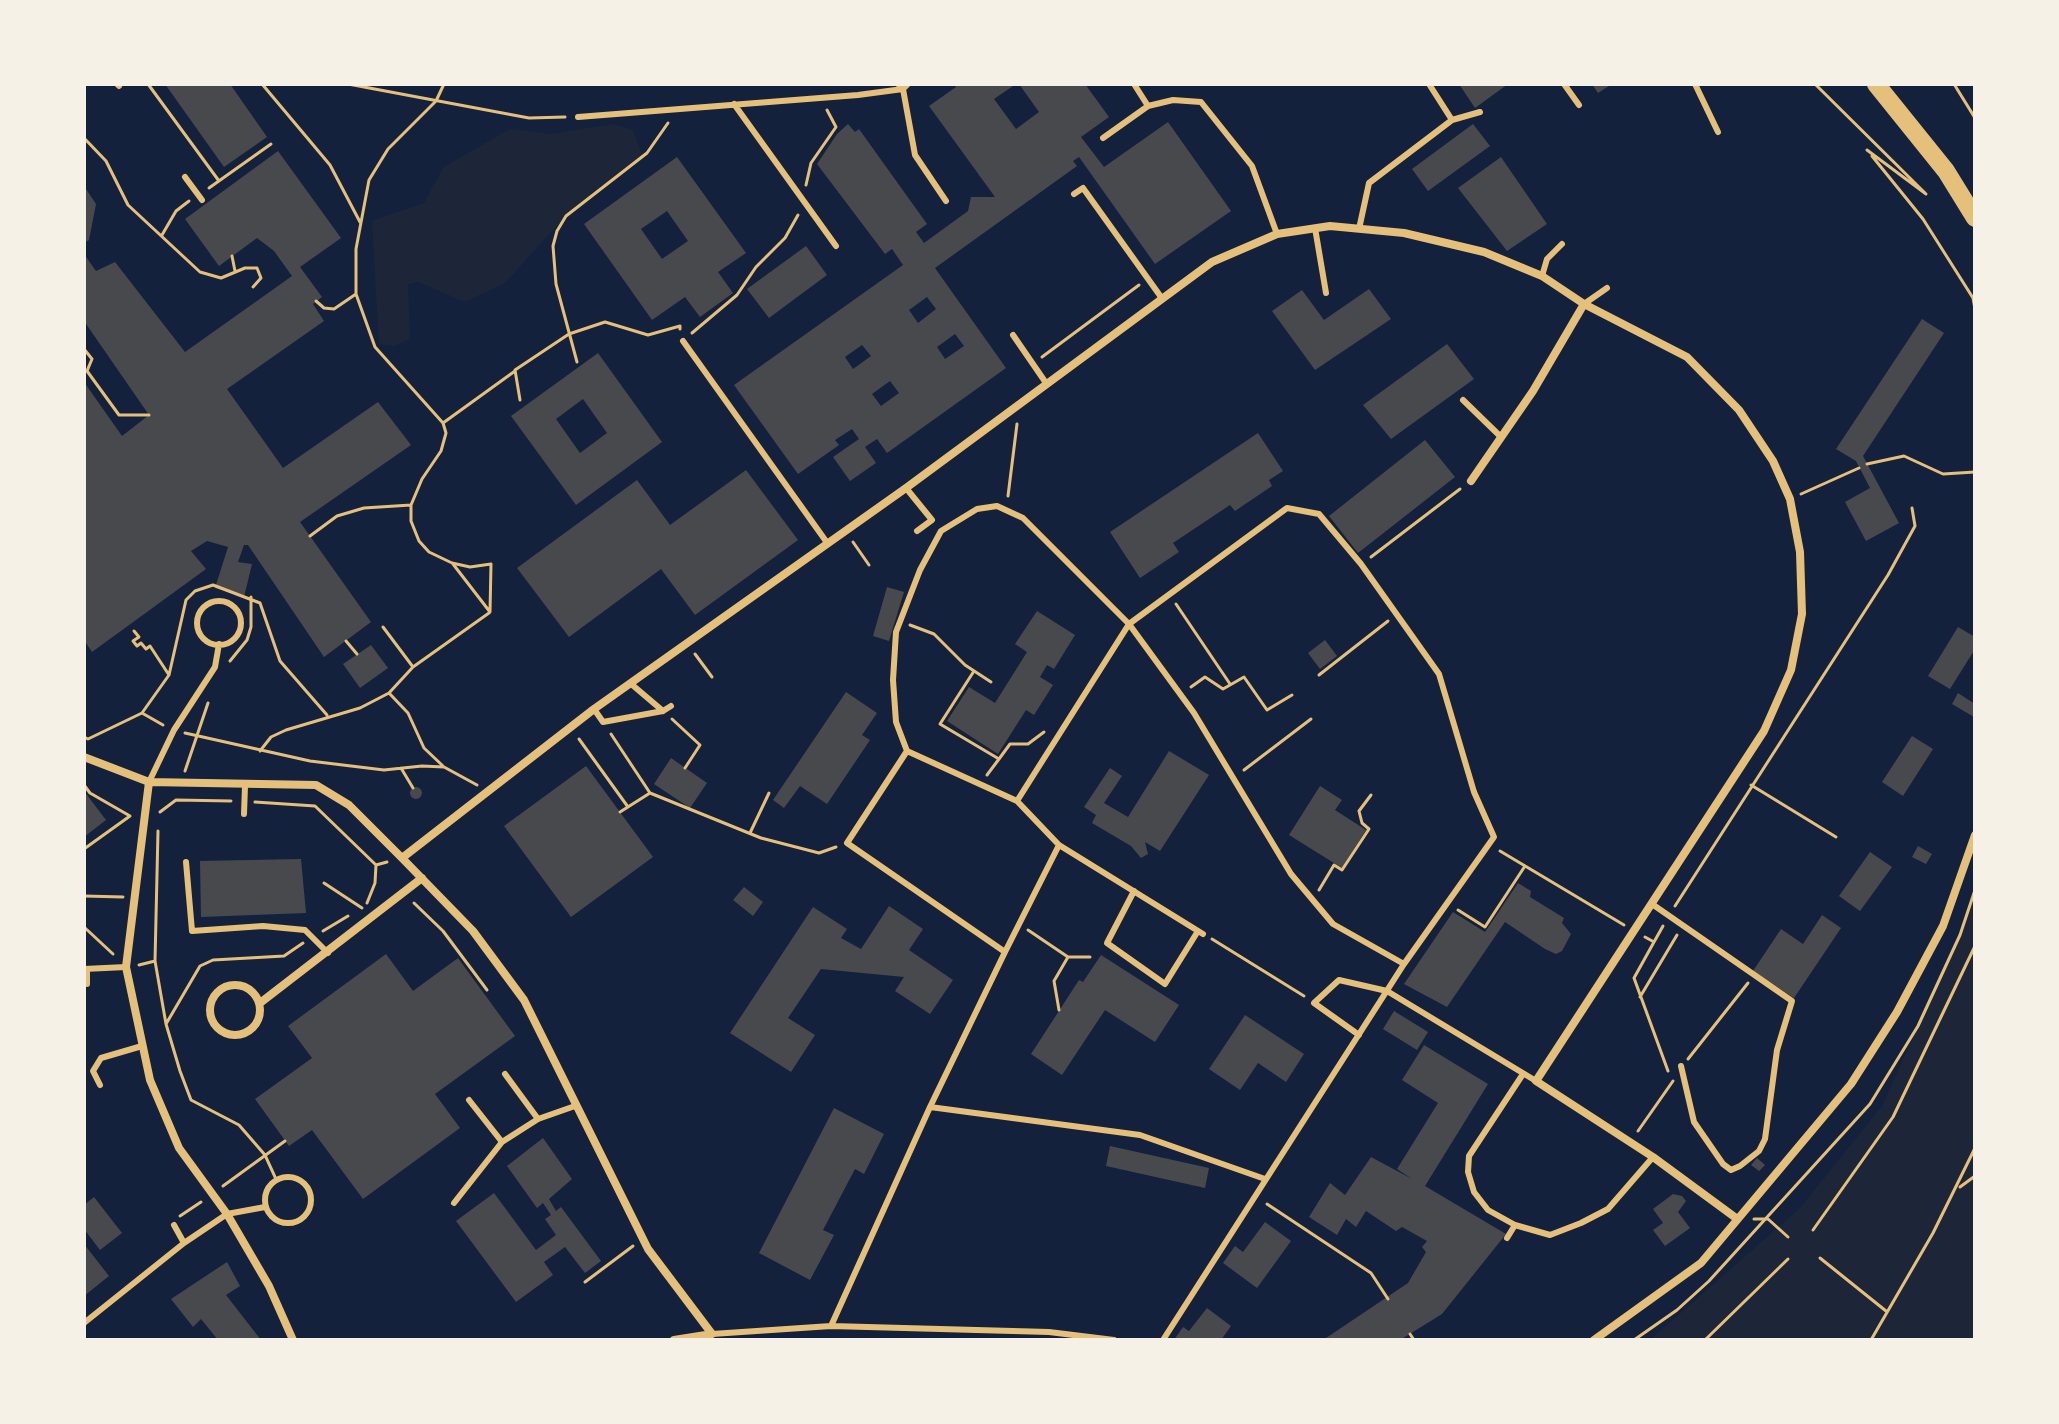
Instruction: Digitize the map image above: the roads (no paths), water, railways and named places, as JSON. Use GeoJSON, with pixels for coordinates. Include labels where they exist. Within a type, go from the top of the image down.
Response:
{"type":"FeatureCollection","features":[{"type":"Feature","properties":{"kind":"main road"},"geometry":{"type":"LineString","coordinates":[[1876,84],[1946,171],[1975,218]]}},
{"type":"Feature","properties":{"kind":"street"},"geometry":{"type":"LineString","coordinates":[[402,858],[594,709],[906,488],[1212,262],[1277,234],[1315,228],[1404,233],[1484,252],[1542,276],[1584,304],[1687,357],[1739,410],[1773,461],[1790,499],[1800,552],[1802,614],[1791,670],[1764,731],[1536,1081],[1653,1157],[1736,1218]]}},
{"type":"Feature","properties":{"kind":"street"},"geometry":{"type":"LineString","coordinates":[[1471,481],[1584,304]]}},
{"type":"Feature","properties":{"kind":"street"},"geometry":{"type":"LineString","coordinates":[[84,757],[149,782],[316,785],[349,805],[473,931],[524,1000],[642,1238],[712,1334],[675,1340]]}},
{"type":"Feature","properties":{"kind":"street"},"geometry":{"type":"LineString","coordinates":[[149,782],[126,967],[150,1080],[179,1148],[227,1214],[269,1286],[293,1340]]}},
{"type":"Feature","properties":{"kind":"street"},"geometry":{"type":"LineString","coordinates":[[1594,1340],[1701,1263],[1851,1084],[1897,1012],[1943,926],[1975,835]]}},
{"type":"Feature","properties":{"kind":"street"},"geometry":{"type":"LineString","coordinates":[[260,1003],[422,878]]}},
{"type":"Feature","properties":{"kind":"street"},"geometry":{"type":"LineString","coordinates":[[225,986],[250,989],[260,1003],[259,1020],[241,1035],[224,1033],[210,1014],[213,998],[225,986]]}},
{"type":"Feature","properties":{"kind":"lane"},"geometry":{"type":"LineString","coordinates":[[1134,84],[1148,106]]}},
{"type":"Feature","properties":{"kind":"lane"},"geometry":{"type":"LineString","coordinates":[[1429,84],[1452,120]]}},
{"type":"Feature","properties":{"kind":"lane"},"geometry":{"type":"LineString","coordinates":[[1564,84],[1579,105]]}},
{"type":"Feature","properties":{"kind":"lane"},"geometry":{"type":"LineString","coordinates":[[1695,84],[1718,132]]}},
{"type":"Feature","properties":{"kind":"lane"},"geometry":{"type":"LineString","coordinates":[[578,117],[903,86],[915,155],[946,201]]}},
{"type":"Feature","properties":{"kind":"lane"},"geometry":{"type":"LineString","coordinates":[[1103,138],[1148,106],[1173,100],[1201,102],[1252,166],[1277,234]]}},
{"type":"Feature","properties":{"kind":"lane"},"geometry":{"type":"LineString","coordinates":[[734,104],[836,246]]}},
{"type":"Feature","properties":{"kind":"lane"},"geometry":{"type":"LineString","coordinates":[[1359,229],[1369,183],[1452,120],[1480,112]]}},
{"type":"Feature","properties":{"kind":"lane"},"geometry":{"type":"LineString","coordinates":[[185,177],[200,198]]}},
{"type":"Feature","properties":{"kind":"lane"},"geometry":{"type":"LineString","coordinates":[[1074,194],[1083,188],[1161,297]]}},
{"type":"Feature","properties":{"kind":"lane"},"geometry":{"type":"LineString","coordinates":[[1315,228],[1326,293]]}},
{"type":"Feature","properties":{"kind":"lane"},"geometry":{"type":"LineString","coordinates":[[1542,276],[1547,259],[1562,244]]}},
{"type":"Feature","properties":{"kind":"lane"},"geometry":{"type":"LineString","coordinates":[[1584,304],[1607,288]]}},
{"type":"Feature","properties":{"kind":"lane"},"geometry":{"type":"LineString","coordinates":[[1013,335],[1046,383]]}},
{"type":"Feature","properties":{"kind":"lane"},"geometry":{"type":"LineString","coordinates":[[683,341],[828,544]]}},
{"type":"Feature","properties":{"kind":"lane"},"geometry":{"type":"LineString","coordinates":[[1463,400],[1501,437]]}},
{"type":"Feature","properties":{"kind":"lane"},"geometry":{"type":"LineString","coordinates":[[906,488],[932,520],[917,531]]}},
{"type":"Feature","properties":{"kind":"lane"},"geometry":{"type":"LineString","coordinates":[[1017,801],[1129,624],[1287,508],[1319,514],[1361,564],[1439,674],[1474,792],[1494,837],[1404,964],[1163,1340]]}},
{"type":"Feature","properties":{"kind":"lane"},"geometry":{"type":"LineString","coordinates":[[1134,891],[1107,943],[1165,984],[1200,932],[1134,891],[1059,845],[1017,801],[907,751],[896,722],[893,680],[900,622],[941,531],[977,509],[1006,509],[1023,518],[1129,624],[1181,693],[1291,874],[1333,924],[1404,964]]}},
{"type":"Feature","properties":{"kind":"lane"},"geometry":{"type":"LineString","coordinates":[[222,601],[238,612],[240,626],[234,638],[219,644],[203,638],[197,620],[209,604],[222,601]]}},
{"type":"Feature","properties":{"kind":"lane"},"geometry":{"type":"LineString","coordinates":[[149,782],[174,730],[215,667],[219,644]]}},
{"type":"Feature","properties":{"kind":"lane"},"geometry":{"type":"LineString","coordinates":[[630,683],[663,711]]}},
{"type":"Feature","properties":{"kind":"lane"},"geometry":{"type":"LineString","coordinates":[[594,709],[603,722],[663,711],[671,706]]}},
{"type":"Feature","properties":{"kind":"lane"},"geometry":{"type":"LineString","coordinates":[[907,751],[847,843],[1005,952]]}},
{"type":"Feature","properties":{"kind":"lane"},"geometry":{"type":"LineString","coordinates":[[244,814],[245,786]]}},
{"type":"Feature","properties":{"kind":"lane"},"geometry":{"type":"LineString","coordinates":[[831,1326],[930,1107],[1059,845]]}},
{"type":"Feature","properties":{"kind":"lane"},"geometry":{"type":"LineString","coordinates":[[186,862],[192,931],[263,926],[305,930],[328,953]]}},
{"type":"Feature","properties":{"kind":"lane"},"geometry":{"type":"LineString","coordinates":[[1652,904],[1792,1001],[1777,1050],[1765,1139],[1759,1151],[1740,1166],[1731,1170],[1723,1164],[1694,1122],[1681,1066]]}},
{"type":"Feature","properties":{"kind":"lane"},"geometry":{"type":"LineString","coordinates":[[87,984],[85,969],[126,967]]}},
{"type":"Feature","properties":{"kind":"lane"},"geometry":{"type":"LineString","coordinates":[[1359,1035],[1314,1003],[1339,980],[1387,991],[1536,1081]]}},
{"type":"Feature","properties":{"kind":"lane"},"geometry":{"type":"LineString","coordinates":[[100,1085],[93,1071],[101,1058],[142,1046]]}},
{"type":"Feature","properties":{"kind":"lane"},"geometry":{"type":"LineString","coordinates":[[505,1074],[538,1119]]}},
{"type":"Feature","properties":{"kind":"lane"},"geometry":{"type":"LineString","coordinates":[[1523,1074],[1469,1156],[1468,1172],[1474,1192],[1488,1210],[1515,1225],[1550,1235],[1608,1209],[1653,1157]]}},
{"type":"Feature","properties":{"kind":"lane"},"geometry":{"type":"LineString","coordinates":[[469,1100],[502,1142]]}},
{"type":"Feature","properties":{"kind":"lane"},"geometry":{"type":"LineString","coordinates":[[454,1203],[502,1142],[538,1119],[575,1106]]}},
{"type":"Feature","properties":{"kind":"lane"},"geometry":{"type":"LineString","coordinates":[[930,1107],[1140,1135],[1265,1179]]}},
{"type":"Feature","properties":{"kind":"lane"},"geometry":{"type":"LineString","coordinates":[[298,1178],[309,1189],[309,1211],[297,1221],[274,1219],[265,1207],[266,1191],[276,1179],[298,1178]]}},
{"type":"Feature","properties":{"kind":"lane"},"geometry":{"type":"LineString","coordinates":[[84,1323],[184,1243],[227,1214],[265,1207]]}},
{"type":"Feature","properties":{"kind":"lane"},"geometry":{"type":"LineString","coordinates":[[173,1223],[184,1243]]}},
{"type":"Feature","properties":{"kind":"lane"},"geometry":{"type":"LineString","coordinates":[[1507,1238],[1515,1225]]}},
{"type":"Feature","properties":{"kind":"lane"},"geometry":{"type":"LineString","coordinates":[[712,1334],[831,1326],[1049,1332],[1114,1340]]}},
{"type":"Feature","properties":{"kind":"lane"},"geometry":{"type":"LineString","coordinates":[[943,1340],[945,1330]]}}]}
